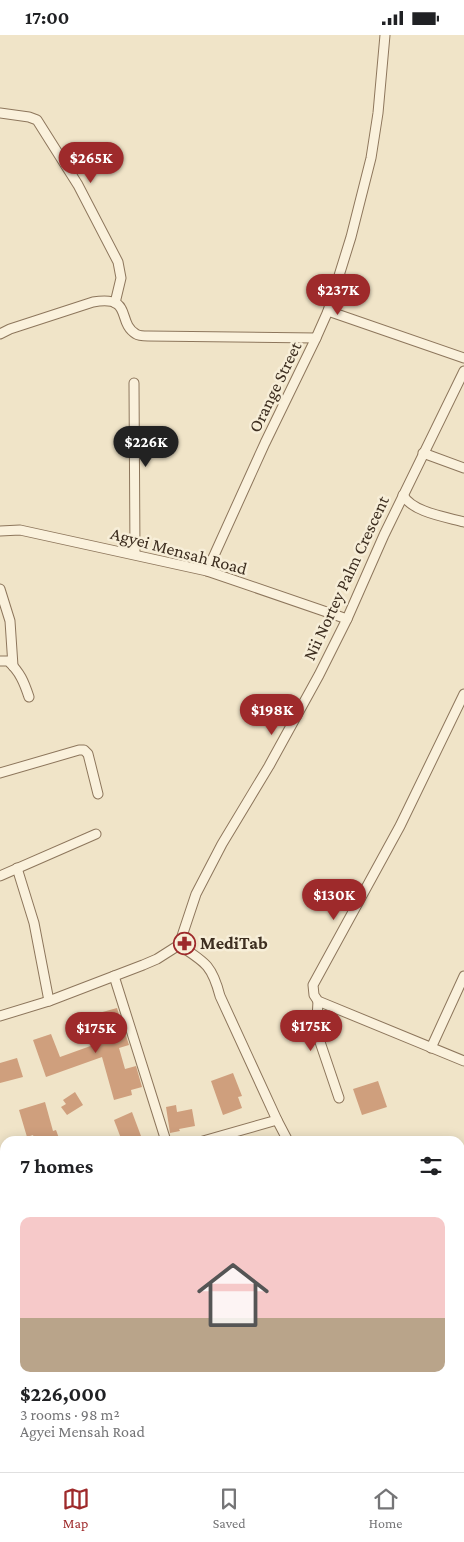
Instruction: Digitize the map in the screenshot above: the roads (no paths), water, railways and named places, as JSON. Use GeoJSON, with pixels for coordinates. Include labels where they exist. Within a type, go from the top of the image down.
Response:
{"type":"FeatureCollection","features":[{"type":"Feature","properties":{"kind":"street","name":"Orange Street"},"geometry":{"type":"LineString","coordinates":[[208,571],[257,461],[328,311],[351,237],[370,158],[378,113],[386,35]]}},
{"type":"Feature","properties":{"kind":"street"},"geometry":{"type":"LineString","coordinates":[[0,113],[37,120],[78,185],[118,262],[121,277],[115,303]]}},
{"type":"Feature","properties":{"kind":"street"},"geometry":{"type":"LineString","coordinates":[[0,334],[10,329],[105,301],[115,303],[121,307],[131,329],[137,335],[316,338]]}},
{"type":"Feature","properties":{"kind":"street"},"geometry":{"type":"LineString","coordinates":[[328,311],[464,358]]}},
{"type":"Feature","properties":{"kind":"street","name":"Nii Nortey Palm Crescent"},"geometry":{"type":"LineString","coordinates":[[179,945],[196,894],[222,844],[269,766],[319,675],[347,619],[423,453],[464,371]]}},
{"type":"Feature","properties":{"kind":"street"},"geometry":{"type":"LineString","coordinates":[[134,383],[135,554]]}},
{"type":"Feature","properties":{"kind":"street"},"geometry":{"type":"LineString","coordinates":[[423,453],[464,468]]}},
{"type":"Feature","properties":{"kind":"street"},"geometry":{"type":"LineString","coordinates":[[404,495],[406,501],[417,508],[464,522]]}},
{"type":"Feature","properties":{"kind":"street","name":"Agyei Mensah Road"},"geometry":{"type":"LineString","coordinates":[[0,531],[20,530],[208,571],[347,619]]}},
{"type":"Feature","properties":{"kind":"street"},"geometry":{"type":"LineString","coordinates":[[0,589],[10,621],[13,666]]}},
{"type":"Feature","properties":{"kind":"street"},"geometry":{"type":"LineString","coordinates":[[0,661],[8,661],[13,666],[24,681],[29,697]]}},
{"type":"Feature","properties":{"kind":"street"},"geometry":{"type":"LineString","coordinates":[[464,694],[400,826],[313,985],[314,995],[318,1001],[464,1061]]}},
{"type":"Feature","properties":{"kind":"street"},"geometry":{"type":"LineString","coordinates":[[0,773],[84,750],[88,754],[98,793]]}},
{"type":"Feature","properties":{"kind":"street"},"geometry":{"type":"LineString","coordinates":[[0,876],[96,834]]}},
{"type":"Feature","properties":{"kind":"street"},"geometry":{"type":"LineString","coordinates":[[17,868],[34,923],[48,1001]]}},
{"type":"Feature","properties":{"kind":"street"},"geometry":{"type":"LineString","coordinates":[[0,1016],[48,1001],[157,959],[179,945],[209,966],[216,978],[220,996],[286,1136]]}},
{"type":"Feature","properties":{"kind":"street"},"geometry":{"type":"LineString","coordinates":[[114,976],[164,1136]]}},
{"type":"Feature","properties":{"kind":"street"},"geometry":{"type":"LineString","coordinates":[[431,1048],[464,976]]}},
{"type":"Feature","properties":{"kind":"street"},"geometry":{"type":"LineString","coordinates":[[318,1001],[317,1021],[319,1039],[339,1098]]}},
{"type":"Feature","properties":{"kind":"street"},"geometry":{"type":"LineString","coordinates":[[221,1136],[278,1120]]}},
{"type":"Feature","properties":{"kind":"place","name":"MediTab"},"geometry":{"type":"Point","coordinates":[184,943]}}]}
